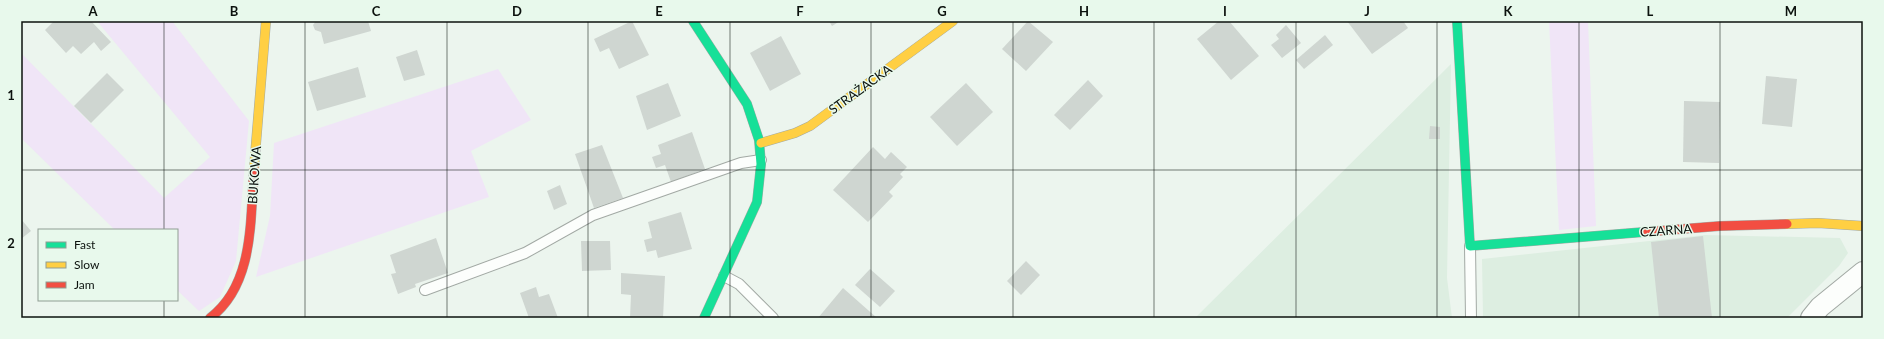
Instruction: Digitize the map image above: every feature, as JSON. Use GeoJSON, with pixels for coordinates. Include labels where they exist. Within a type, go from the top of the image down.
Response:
{"type":"FeatureCollection","features":[{"type":"Feature","properties":{"kind":"street","name":"BUKOWA"},"geometry":{"type":"LineString","coordinates":[[210,318],[218,313],[238,282],[247,255],[266,21]]}},
{"type":"Feature","properties":{"kind":"street"},"geometry":{"type":"LineString","coordinates":[[693,21],[747,104],[754,119],[761,143],[761,181],[757,202],[704,318]]}},
{"type":"Feature","properties":{"kind":"street","name":"STRAŻACKA"},"geometry":{"type":"LineString","coordinates":[[761,143],[795,133],[810,126],[952,21]]}},
{"type":"Feature","properties":{"kind":"street"},"geometry":{"type":"LineString","coordinates":[[1457,21],[1470,246]]}},
{"type":"Feature","properties":{"kind":"street","name":"CZARNA"},"geometry":{"type":"LineString","coordinates":[[1470,246],[1720,226],[1818,223],[1863,226]]}},
{"type":"Feature","properties":{"kind":"street"},"geometry":{"type":"LineString","coordinates":[[1811,318],[1820,307],[1863,272]]}},
{"type":"Feature","properties":{"kind":"lane"},"geometry":{"type":"LineString","coordinates":[[425,290],[525,253],[593,215],[742,164],[761,160]]}},
{"type":"Feature","properties":{"kind":"lane"},"geometry":{"type":"LineString","coordinates":[[1470,246],[1471,318]]}},
{"type":"Feature","properties":{"kind":"lane"},"geometry":{"type":"LineString","coordinates":[[724,276],[739,284],[773,318]]}},
{"type":"Feature","properties":{"kind":"shaded area"},"geometry":{"type":"Polygon","coordinates":[[[97,21],[172,21],[249,121],[236,261],[220,297],[199,311],[178,291],[178,229],[114,229],[21,138],[21,53],[164,198],[210,157],[97,21]]]}},
{"type":"Feature","properties":{"kind":"shaded area"},"geometry":{"type":"Polygon","coordinates":[[[1549,21],[1588,21],[1596,226],[1559,230],[1549,21]]]}},
{"type":"Feature","properties":{"kind":"shaded area"},"geometry":{"type":"Polygon","coordinates":[[[1451,64],[1447,278],[1452,318],[1195,318],[1451,64]]]}},
{"type":"Feature","properties":{"kind":"shaded area"},"geometry":{"type":"Polygon","coordinates":[[[498,69],[531,120],[471,151],[489,197],[256,277],[270,216],[274,143],[498,69]]]}},
{"type":"Feature","properties":{"kind":"shaded area"},"geometry":{"type":"Polygon","coordinates":[[[1705,235],[1840,238],[1848,253],[1839,266],[1787,318],[1483,318],[1482,259],[1705,235]]]}},
{"type":"Feature","properties":{"kind":"building"},"geometry":{"type":"Polygon","coordinates":[[[54,21],[91,21],[111,42],[101,51],[94,42],[81,54],[73,46],[66,53],[45,30],[54,21]]]}},
{"type":"Feature","properties":{"kind":"building"},"geometry":{"type":"Polygon","coordinates":[[[316,21],[368,21],[371,31],[324,44],[321,32],[315,30],[313,25],[316,21]]]}},
{"type":"Feature","properties":{"kind":"building"},"geometry":{"type":"Polygon","coordinates":[[[632,21],[649,55],[619,69],[609,48],[600,52],[594,39],[632,21]]]}},
{"type":"Feature","properties":{"kind":"building"},"geometry":{"type":"Polygon","coordinates":[[[829,21],[840,21],[832,26],[829,21]]]}},
{"type":"Feature","properties":{"kind":"building"},"geometry":{"type":"Polygon","coordinates":[[[1028,21],[1053,42],[1026,71],[1002,49],[1028,21]]]}},
{"type":"Feature","properties":{"kind":"building"},"geometry":{"type":"Polygon","coordinates":[[[1219,21],[1229,21],[1259,56],[1231,80],[1197,39],[1219,21]]]}},
{"type":"Feature","properties":{"kind":"building"},"geometry":{"type":"Polygon","coordinates":[[[1347,21],[1403,21],[1408,28],[1372,54],[1347,21]]]}},
{"type":"Feature","properties":{"kind":"building"},"geometry":{"type":"Polygon","coordinates":[[[1286,25],[1301,43],[1282,58],[1271,45],[1279,39],[1276,35],[1286,25]]]}},
{"type":"Feature","properties":{"kind":"building"},"geometry":{"type":"Polygon","coordinates":[[[1325,35],[1333,45],[1304,69],[1296,60],[1325,35]]]}},
{"type":"Feature","properties":{"kind":"building"},"geometry":{"type":"Polygon","coordinates":[[[781,36],[801,74],[770,91],[750,53],[781,36]]]}},
{"type":"Feature","properties":{"kind":"building"},"geometry":{"type":"Polygon","coordinates":[[[417,50],[425,75],[404,81],[396,57],[417,50]]]}},
{"type":"Feature","properties":{"kind":"building"},"geometry":{"type":"Polygon","coordinates":[[[358,67],[366,97],[317,111],[308,82],[358,67]]]}},
{"type":"Feature","properties":{"kind":"building"},"geometry":{"type":"Polygon","coordinates":[[[107,73],[124,90],[91,123],[74,106],[107,73]]]}},
{"type":"Feature","properties":{"kind":"building"},"geometry":{"type":"Polygon","coordinates":[[[1766,76],[1797,79],[1792,127],[1762,124],[1766,76]]]}},
{"type":"Feature","properties":{"kind":"building"},"geometry":{"type":"Polygon","coordinates":[[[1088,80],[1103,96],[1070,130],[1054,115],[1088,80]]]}},
{"type":"Feature","properties":{"kind":"building"},"geometry":{"type":"Polygon","coordinates":[[[668,83],[681,116],[647,130],[636,96],[668,83]]]}},
{"type":"Feature","properties":{"kind":"building"},"geometry":{"type":"Polygon","coordinates":[[[966,83],[993,112],[957,146],[930,117],[966,83]]]}},
{"type":"Feature","properties":{"kind":"building"},"geometry":{"type":"Polygon","coordinates":[[[1684,101],[1720,102],[1719,163],[1683,162],[1684,101]]]}},
{"type":"Feature","properties":{"kind":"building"},"geometry":{"type":"Polygon","coordinates":[[[1430,126],[1440,127],[1440,139],[1429,139],[1430,126]]]}},
{"type":"Feature","properties":{"kind":"building"},"geometry":{"type":"Polygon","coordinates":[[[692,132],[705,169],[671,182],[665,165],[656,168],[652,157],[661,154],[658,145],[692,132]]]}},
{"type":"Feature","properties":{"kind":"building"},"geometry":{"type":"Polygon","coordinates":[[[602,145],[623,198],[594,208],[575,154],[602,145]]]}},
{"type":"Feature","properties":{"kind":"building"},"geometry":{"type":"Polygon","coordinates":[[[873,147],[885,159],[891,152],[907,167],[900,174],[903,177],[889,192],[893,196],[868,222],[833,190],[873,147]]]}},
{"type":"Feature","properties":{"kind":"building"},"geometry":{"type":"Polygon","coordinates":[[[560,185],[567,204],[554,210],[547,191],[560,185]]]}},
{"type":"Feature","properties":{"kind":"building"},"geometry":{"type":"Polygon","coordinates":[[[681,212],[692,249],[658,258],[656,250],[647,252],[644,240],[652,238],[648,222],[681,212]]]}},
{"type":"Feature","properties":{"kind":"building"},"geometry":{"type":"Polygon","coordinates":[[[21,219],[31,231],[21,239],[21,219]]]}},
{"type":"Feature","properties":{"kind":"building"},"geometry":{"type":"Polygon","coordinates":[[[1703,236],[1712,318],[1659,318],[1651,242],[1703,236]]]}},
{"type":"Feature","properties":{"kind":"building"},"geometry":{"type":"Polygon","coordinates":[[[436,238],[448,273],[415,284],[416,287],[398,294],[391,274],[396,273],[390,255],[436,238]]]}},
{"type":"Feature","properties":{"kind":"building"},"geometry":{"type":"Polygon","coordinates":[[[581,241],[610,241],[611,270],[582,271],[581,241]]]}},
{"type":"Feature","properties":{"kind":"building"},"geometry":{"type":"Polygon","coordinates":[[[1026,261],[1040,275],[1021,295],[1007,281],[1026,261]]]}},
{"type":"Feature","properties":{"kind":"building"},"geometry":{"type":"Polygon","coordinates":[[[870,269],[895,291],[880,307],[855,285],[870,269]]]}},
{"type":"Feature","properties":{"kind":"building"},"geometry":{"type":"Polygon","coordinates":[[[621,273],[665,276],[663,318],[630,318],[631,295],[621,294],[621,273]]]}},
{"type":"Feature","properties":{"kind":"building"},"geometry":{"type":"Polygon","coordinates":[[[536,287],[539,297],[549,294],[558,318],[529,318],[520,293],[536,287]]]}},
{"type":"Feature","properties":{"kind":"building"},"geometry":{"type":"Polygon","coordinates":[[[843,288],[877,318],[818,318],[843,288]]]}},
{"type":"Feature","properties":{"kind":"traffic: fast"},"geometry":{"type":"LineString","coordinates":[[693,21],[747,104],[759,140],[761,164],[757,202],[704,318]]}},
{"type":"Feature","properties":{"kind":"traffic: fast"},"geometry":{"type":"LineString","coordinates":[[1457,21],[1470,246],[1644,232]]}},
{"type":"Feature","properties":{"kind":"traffic: slow"},"geometry":{"type":"LineString","coordinates":[[254,168],[266,21]]}},
{"type":"Feature","properties":{"kind":"traffic: slow"},"geometry":{"type":"LineString","coordinates":[[761,143],[795,133],[810,126],[953,21]]}},
{"type":"Feature","properties":{"kind":"traffic: slow"},"geometry":{"type":"LineString","coordinates":[[1787,224],[1818,223],[1863,226]]}},
{"type":"Feature","properties":{"kind":"traffic: jam"},"geometry":{"type":"LineString","coordinates":[[210,318],[225,304],[243,269],[250,228],[254,168]]}},
{"type":"Feature","properties":{"kind":"traffic: jam"},"geometry":{"type":"LineString","coordinates":[[1644,232],[1720,226],[1787,224]]}}]}
